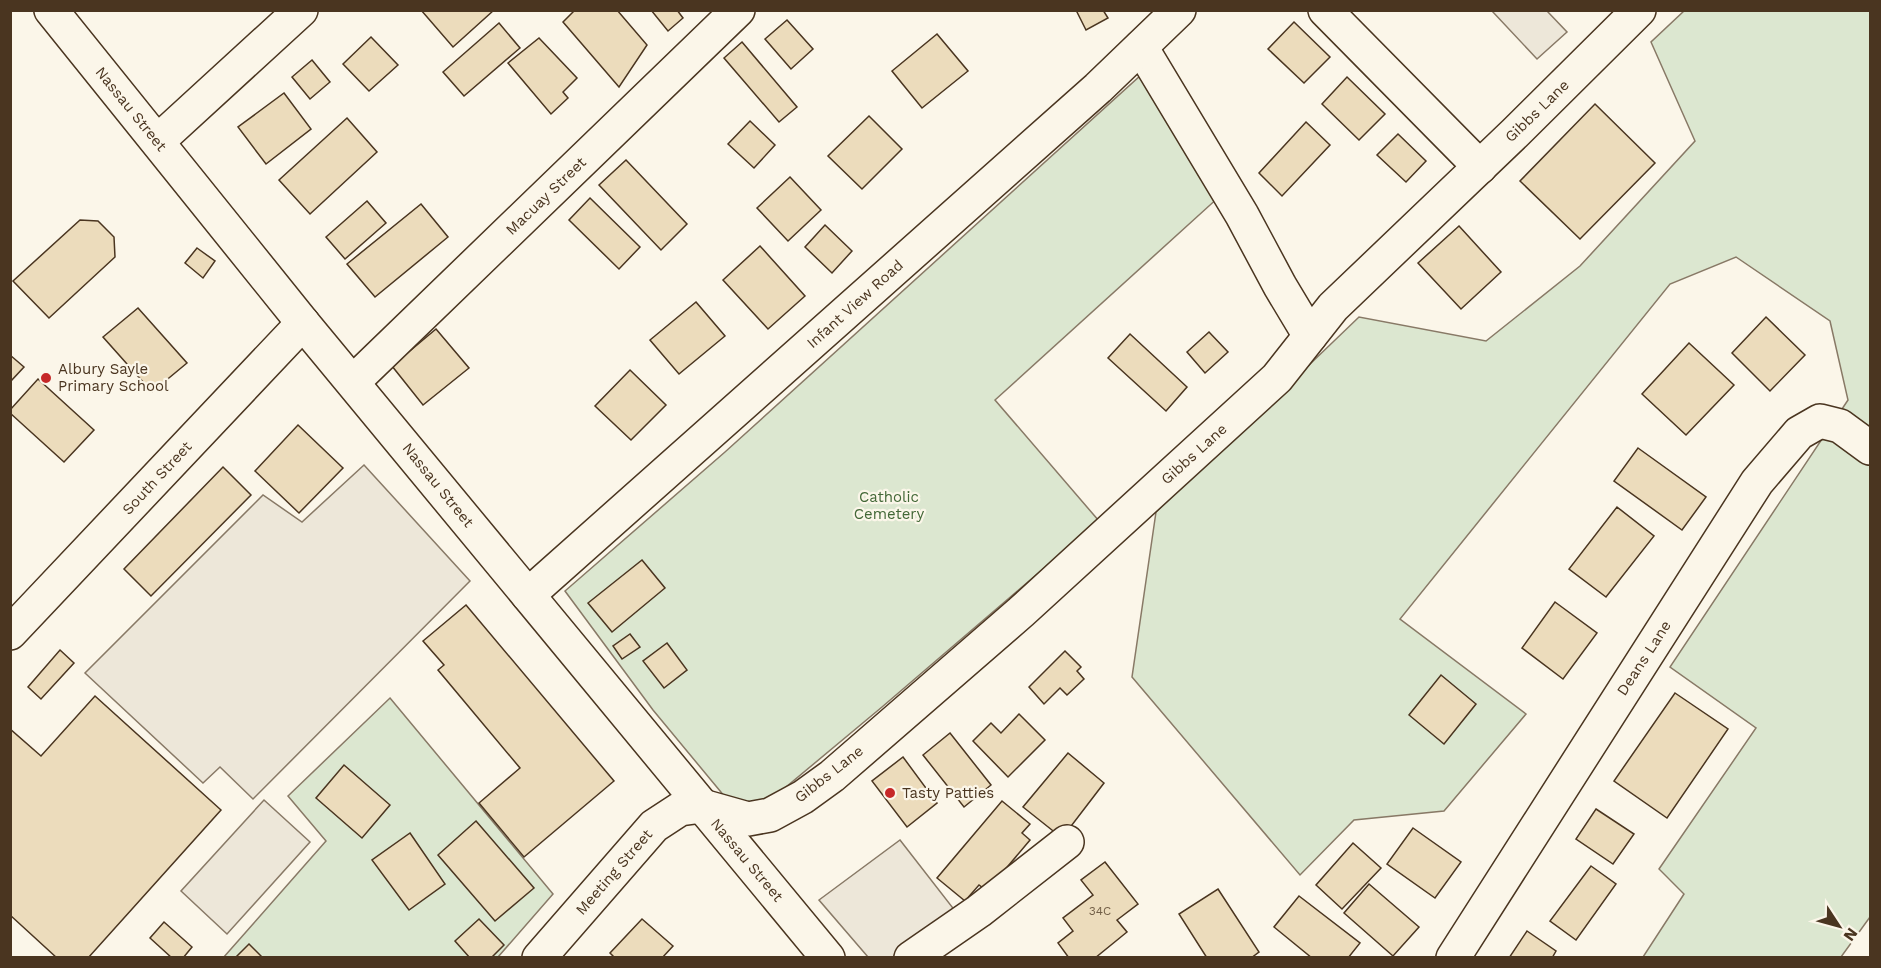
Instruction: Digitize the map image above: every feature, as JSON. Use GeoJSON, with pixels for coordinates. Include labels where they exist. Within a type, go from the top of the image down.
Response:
{"type":"FeatureCollection","features":[{"type":"Feature","properties":{"kind":"street","name":"Nassau Street"},"geometry":{"type":"LineString","coordinates":[[51,10],[303,322],[828,957]]}},
{"type":"Feature","properties":{"kind":"street"},"geometry":{"type":"LineString","coordinates":[[158,141],[302,10]]}},
{"type":"Feature","properties":{"kind":"street","name":"Macuay Street"},"geometry":{"type":"LineString","coordinates":[[353,382],[738,10]]}},
{"type":"Feature","properties":{"kind":"street","name":"Infant View Road"},"geometry":{"type":"LineString","coordinates":[[528,595],[1089,96],[1179,10]]}},
{"type":"Feature","properties":{"kind":"street"},"geometry":{"type":"LineString","coordinates":[[1325,10],[1480,167]]}},
{"type":"Feature","properties":{"kind":"street","name":"Gibbs Lane"},"geometry":{"type":"LineString","coordinates":[[702,806],[748,819],[770,815],[803,797],[832,776],[1021,612],[1277,378],[1333,307],[1480,167],[1639,10]]}},
{"type":"Feature","properties":{"kind":"street"},"geometry":{"type":"LineString","coordinates":[[1141,47],[1242,215],[1310,336]]}},
{"type":"Feature","properties":{"kind":"street","name":"South Street"},"geometry":{"type":"LineString","coordinates":[[10,633],[303,322]]}},
{"type":"Feature","properties":{"kind":"street","name":"Deans Lane"},"geometry":{"type":"LineString","coordinates":[[1453,957],[1757,482],[1799,433],[1820,421],[1840,426],[1870,448]]}},
{"type":"Feature","properties":{"kind":"street","name":"Meeting Street"},"geometry":{"type":"LineString","coordinates":[[539,957],[654,825],[680,809],[702,806]]}},
{"type":"Feature","properties":{"kind":"street"},"geometry":{"type":"LineString","coordinates":[[911,957],[978,911],[1067,842]]}},
{"type":"Feature","properties":{"kind":"green space"},"geometry":{"type":"Polygon","coordinates":[[[1684,11],[1870,11],[1870,917],[1841,957],[1643,957],[1684,894],[1659,869],[1756,728],[1670,667],[1848,400],[1830,321],[1736,257],[1670,284],[1400,619],[1526,714],[1444,811],[1354,820],[1300,875],[1132,677],[1156,512],[1359,317],[1486,341],[1580,266],[1695,141],[1651,42],[1684,11]]]}},
{"type":"Feature","properties":{"kind":"green space","name":"Catholic Cemetery"},"geometry":{"type":"Polygon","coordinates":[[[1140,76],[1220,196],[995,400],[1099,521],[762,807],[730,803],[653,710],[565,591],[725,452],[1140,76]]]}},
{"type":"Feature","properties":{"kind":"green space"},"geometry":{"type":"Polygon","coordinates":[[[390,698],[553,894],[498,957],[223,958],[326,841],[288,796],[390,698]]]}},
{"type":"Feature","properties":{"kind":"shaded area"},"geometry":{"type":"Polygon","coordinates":[[[1492,11],[1547,11],[1567,32],[1537,59],[1492,11]]]}},
{"type":"Feature","properties":{"kind":"shaded area"},"geometry":{"type":"Polygon","coordinates":[[[364,465],[470,581],[253,799],[220,767],[203,783],[85,673],[263,495],[302,522],[364,465]]]}},
{"type":"Feature","properties":{"kind":"shaded area"},"geometry":{"type":"Polygon","coordinates":[[[264,800],[310,842],[227,934],[181,891],[264,800]]]}},
{"type":"Feature","properties":{"kind":"shaded area"},"geometry":{"type":"Polygon","coordinates":[[[900,840],[956,912],[895,957],[868,957],[819,900],[900,840]]]}},
{"type":"Feature","properties":{"kind":"building"},"geometry":{"type":"Polygon","coordinates":[[[421,10],[494,10],[453,47],[421,10]]]}},
{"type":"Feature","properties":{"kind":"building"},"geometry":{"type":"Polygon","coordinates":[[[575,10],[617,10],[647,45],[619,87],[563,22],[575,10]]]}},
{"type":"Feature","properties":{"kind":"building"},"geometry":{"type":"Polygon","coordinates":[[[651,10],[677,10],[683,18],[668,31],[651,10]]]}},
{"type":"Feature","properties":{"kind":"building"},"geometry":{"type":"Polygon","coordinates":[[[1076,10],[1103,10],[1108,18],[1086,30],[1076,10]]]}},
{"type":"Feature","properties":{"kind":"building"},"geometry":{"type":"Polygon","coordinates":[[[787,20],[813,49],[791,69],[765,39],[787,20]]]}},
{"type":"Feature","properties":{"kind":"building"},"geometry":{"type":"Polygon","coordinates":[[[1294,22],[1330,57],[1304,83],[1268,49],[1294,22]]]}},
{"type":"Feature","properties":{"kind":"building"},"geometry":{"type":"Polygon","coordinates":[[[499,23],[520,48],[464,96],[443,72],[499,23]]]}},
{"type":"Feature","properties":{"kind":"building"},"geometry":{"type":"Polygon","coordinates":[[[937,34],[968,71],[922,108],[892,71],[937,34]]]}},
{"type":"Feature","properties":{"kind":"building"},"geometry":{"type":"Polygon","coordinates":[[[371,37],[398,65],[369,91],[343,64],[371,37]]]}},
{"type":"Feature","properties":{"kind":"building"},"geometry":{"type":"Polygon","coordinates":[[[539,38],[577,78],[563,92],[568,98],[551,114],[508,63],[539,38]]]}},
{"type":"Feature","properties":{"kind":"building"},"geometry":{"type":"Polygon","coordinates":[[[742,42],[797,107],[779,122],[724,58],[742,42]]]}},
{"type":"Feature","properties":{"kind":"building"},"geometry":{"type":"Polygon","coordinates":[[[312,60],[330,82],[310,99],[292,77],[312,60]]]}},
{"type":"Feature","properties":{"kind":"building"},"geometry":{"type":"Polygon","coordinates":[[[1347,77],[1385,114],[1359,140],[1322,104],[1347,77]]]}},
{"type":"Feature","properties":{"kind":"building"},"geometry":{"type":"Polygon","coordinates":[[[284,93],[311,129],[266,164],[238,127],[284,93]]]}},
{"type":"Feature","properties":{"kind":"building"},"geometry":{"type":"Polygon","coordinates":[[[1595,104],[1655,163],[1580,239],[1520,181],[1595,104]]]}},
{"type":"Feature","properties":{"kind":"building"},"geometry":{"type":"Polygon","coordinates":[[[869,116],[902,149],[862,189],[828,156],[869,116]]]}},
{"type":"Feature","properties":{"kind":"building"},"geometry":{"type":"Polygon","coordinates":[[[347,118],[377,152],[310,214],[279,180],[347,118]]]}},
{"type":"Feature","properties":{"kind":"building"},"geometry":{"type":"Polygon","coordinates":[[[750,121],[775,145],[754,168],[728,144],[750,121]]]}},
{"type":"Feature","properties":{"kind":"building"},"geometry":{"type":"Polygon","coordinates":[[[1306,122],[1330,145],[1282,196],[1259,173],[1306,122]]]}},
{"type":"Feature","properties":{"kind":"building"},"geometry":{"type":"Polygon","coordinates":[[[1398,134],[1426,161],[1406,182],[1377,155],[1398,134]]]}},
{"type":"Feature","properties":{"kind":"building"},"geometry":{"type":"Polygon","coordinates":[[[626,160],[687,224],[661,250],[599,185],[626,160]]]}},
{"type":"Feature","properties":{"kind":"building"},"geometry":{"type":"Polygon","coordinates":[[[790,177],[821,210],[788,241],[757,208],[790,177]]]}},
{"type":"Feature","properties":{"kind":"building"},"geometry":{"type":"Polygon","coordinates":[[[590,198],[640,247],[619,269],[569,220],[590,198]]]}},
{"type":"Feature","properties":{"kind":"building"},"geometry":{"type":"Polygon","coordinates":[[[367,201],[386,223],[345,259],[326,237],[367,201]]]}},
{"type":"Feature","properties":{"kind":"building"},"geometry":{"type":"Polygon","coordinates":[[[421,204],[448,237],[375,297],[347,264],[421,204]]]}},
{"type":"Feature","properties":{"kind":"building"},"geometry":{"type":"Polygon","coordinates":[[[80,220],[98,221],[114,237],[115,257],[49,318],[13,281],[80,220]]]}},
{"type":"Feature","properties":{"kind":"building"},"geometry":{"type":"Polygon","coordinates":[[[825,225],[852,251],[832,273],[805,247],[825,225]]]}},
{"type":"Feature","properties":{"kind":"building"},"geometry":{"type":"Polygon","coordinates":[[[1459,226],[1501,272],[1461,309],[1418,263],[1459,226]]]}},
{"type":"Feature","properties":{"kind":"building"},"geometry":{"type":"Polygon","coordinates":[[[760,246],[805,296],[768,329],[723,280],[760,246]]]}},
{"type":"Feature","properties":{"kind":"building"},"geometry":{"type":"Polygon","coordinates":[[[197,248],[215,261],[203,278],[185,263],[197,248]]]}},
{"type":"Feature","properties":{"kind":"building"},"geometry":{"type":"Polygon","coordinates":[[[696,302],[725,336],[679,374],[650,340],[696,302]]]}},
{"type":"Feature","properties":{"kind":"building"},"geometry":{"type":"Polygon","coordinates":[[[138,308],[187,363],[152,392],[103,337],[138,308]]]}},
{"type":"Feature","properties":{"kind":"building"},"geometry":{"type":"Polygon","coordinates":[[[1766,317],[1805,355],[1770,391],[1732,353],[1766,317]]]}},
{"type":"Feature","properties":{"kind":"building"},"geometry":{"type":"Polygon","coordinates":[[[436,329],[469,368],[423,405],[392,366],[436,329]]]}},
{"type":"Feature","properties":{"kind":"building"},"geometry":{"type":"Polygon","coordinates":[[[1209,332],[1228,352],[1205,373],[1187,352],[1209,332]]]}},
{"type":"Feature","properties":{"kind":"building"},"geometry":{"type":"Polygon","coordinates":[[[1130,334],[1187,387],[1166,411],[1108,358],[1130,334]]]}},
{"type":"Feature","properties":{"kind":"building"},"geometry":{"type":"Polygon","coordinates":[[[1689,343],[1734,385],[1686,435],[1642,394],[1689,343]]]}},
{"type":"Feature","properties":{"kind":"building"},"geometry":{"type":"Polygon","coordinates":[[[10,355],[24,367],[10,382],[10,355]]]}},
{"type":"Feature","properties":{"kind":"building"},"geometry":{"type":"Polygon","coordinates":[[[630,370],[666,405],[631,440],[595,406],[630,370]]]}},
{"type":"Feature","properties":{"kind":"building"},"geometry":{"type":"Polygon","coordinates":[[[38,379],[94,430],[64,462],[10,413],[10,410],[38,379]]]}},
{"type":"Feature","properties":{"kind":"building"},"geometry":{"type":"Polygon","coordinates":[[[298,425],[343,468],[299,513],[255,471],[298,425]]]}},
{"type":"Feature","properties":{"kind":"building"},"geometry":{"type":"Polygon","coordinates":[[[1638,448],[1706,497],[1682,530],[1614,481],[1638,448]]]}},
{"type":"Feature","properties":{"kind":"building"},"geometry":{"type":"Polygon","coordinates":[[[223,467],[251,495],[151,596],[124,569],[223,467]]]}},
{"type":"Feature","properties":{"kind":"building"},"geometry":{"type":"Polygon","coordinates":[[[1617,507],[1654,536],[1606,597],[1569,569],[1617,507]]]}},
{"type":"Feature","properties":{"kind":"building"},"geometry":{"type":"Polygon","coordinates":[[[642,560],[665,588],[612,632],[588,603],[642,560]]]}},
{"type":"Feature","properties":{"kind":"building"},"geometry":{"type":"Polygon","coordinates":[[[1555,602],[1597,633],[1563,679],[1522,648],[1555,602]]]}},
{"type":"Feature","properties":{"kind":"building"},"geometry":{"type":"Polygon","coordinates":[[[466,605],[614,781],[524,857],[479,803],[520,768],[438,670],[444,665],[423,641],[466,605]]]}},
{"type":"Feature","properties":{"kind":"building"},"geometry":{"type":"Polygon","coordinates":[[[630,634],[640,647],[622,659],[613,646],[630,634]]]}},
{"type":"Feature","properties":{"kind":"building"},"geometry":{"type":"Polygon","coordinates":[[[667,643],[687,670],[664,688],[643,661],[667,643]]]}},
{"type":"Feature","properties":{"kind":"building"},"geometry":{"type":"Polygon","coordinates":[[[60,650],[74,663],[41,699],[28,687],[60,650]]]}},
{"type":"Feature","properties":{"kind":"building"},"geometry":{"type":"Polygon","coordinates":[[[1065,651],[1081,667],[1077,671],[1084,679],[1067,695],[1060,688],[1044,704],[1029,687],[1065,651]]]}},
{"type":"Feature","properties":{"kind":"building"},"geometry":{"type":"Polygon","coordinates":[[[1441,675],[1476,704],[1444,744],[1409,715],[1441,675]]]}},
{"type":"Feature","properties":{"kind":"building"},"geometry":{"type":"Polygon","coordinates":[[[1675,693],[1728,729],[1667,818],[1614,781],[1675,693]]]}},
{"type":"Feature","properties":{"kind":"building"},"geometry":{"type":"Polygon","coordinates":[[[95,696],[221,810],[88,958],[57,958],[10,915],[10,729],[41,756],[95,696]]]}},
{"type":"Feature","properties":{"kind":"building"},"geometry":{"type":"Polygon","coordinates":[[[1019,714],[1045,740],[1008,777],[973,741],[991,723],[1001,733],[1019,714]]]}},
{"type":"Feature","properties":{"kind":"building"},"geometry":{"type":"Polygon","coordinates":[[[950,733],[991,785],[964,807],[923,755],[950,733]]]}},
{"type":"Feature","properties":{"kind":"building"},"geometry":{"type":"Polygon","coordinates":[[[1068,753],[1104,783],[1062,838],[1023,807],[1068,753]]]}},
{"type":"Feature","properties":{"kind":"building"},"geometry":{"type":"Polygon","coordinates":[[[903,757],[937,803],[907,827],[872,781],[903,757]]]}},
{"type":"Feature","properties":{"kind":"building"},"geometry":{"type":"Polygon","coordinates":[[[344,765],[390,805],[362,838],[316,798],[344,765]]]}},
{"type":"Feature","properties":{"kind":"building"},"geometry":{"type":"Polygon","coordinates":[[[1002,801],[1030,824],[1022,833],[1030,840],[987,891],[979,885],[965,901],[937,878],[1002,801]]]}},
{"type":"Feature","properties":{"kind":"building"},"geometry":{"type":"Polygon","coordinates":[[[1596,809],[1634,834],[1613,864],[1576,839],[1596,809]]]}},
{"type":"Feature","properties":{"kind":"building"},"geometry":{"type":"Polygon","coordinates":[[[476,821],[534,888],[495,921],[438,855],[476,821]]]}},
{"type":"Feature","properties":{"kind":"building"},"geometry":{"type":"Polygon","coordinates":[[[1413,828],[1461,862],[1435,898],[1387,864],[1413,828]]]}},
{"type":"Feature","properties":{"kind":"building"},"geometry":{"type":"Polygon","coordinates":[[[410,833],[445,884],[409,910],[372,860],[410,833]]]}},
{"type":"Feature","properties":{"kind":"building"},"geometry":{"type":"Polygon","coordinates":[[[1353,843],[1381,868],[1342,909],[1316,885],[1353,843]]]}},
{"type":"Feature","properties":{"kind":"building"},"geometry":{"type":"Polygon","coordinates":[[[1105,862],[1138,904],[1117,920],[1127,932],[1095,958],[1069,958],[1058,943],[1073,931],[1063,918],[1093,895],[1081,880],[1105,862]]]}},
{"type":"Feature","properties":{"kind":"building"},"geometry":{"type":"Polygon","coordinates":[[[1591,866],[1616,884],[1576,940],[1550,921],[1591,866]]]}},
{"type":"Feature","properties":{"kind":"building"},"geometry":{"type":"Polygon","coordinates":[[[1369,884],[1419,927],[1393,956],[1344,913],[1369,884]]]}},
{"type":"Feature","properties":{"kind":"building"},"geometry":{"type":"Polygon","coordinates":[[[1218,889],[1259,952],[1251,958],[1207,958],[1179,914],[1218,889]]]}},
{"type":"Feature","properties":{"kind":"building"},"geometry":{"type":"Polygon","coordinates":[[[1299,896],[1360,943],[1348,958],[1312,958],[1274,927],[1299,896]]]}},
{"type":"Feature","properties":{"kind":"building"},"geometry":{"type":"Polygon","coordinates":[[[479,919],[504,945],[491,958],[470,958],[455,941],[479,919]]]}},
{"type":"Feature","properties":{"kind":"building"},"geometry":{"type":"Polygon","coordinates":[[[642,919],[673,946],[662,958],[615,958],[610,953],[642,919]]]}},
{"type":"Feature","properties":{"kind":"building"},"geometry":{"type":"Polygon","coordinates":[[[164,922],[192,947],[183,958],[172,958],[150,938],[164,922]]]}},
{"type":"Feature","properties":{"kind":"building"},"geometry":{"type":"Polygon","coordinates":[[[1527,931],[1556,951],[1552,958],[1509,958],[1527,931]]]}},
{"type":"Feature","properties":{"kind":"building"},"geometry":{"type":"Polygon","coordinates":[[[249,944],[263,958],[235,958],[249,944]]]}},
{"type":"Feature","properties":{"kind":"place","name":"Albury Sayle Primary School"},"geometry":{"type":"Point","coordinates":[46,378]}},
{"type":"Feature","properties":{"kind":"place","name":"Tasty Patties"},"geometry":{"type":"Point","coordinates":[890,793]}}]}
